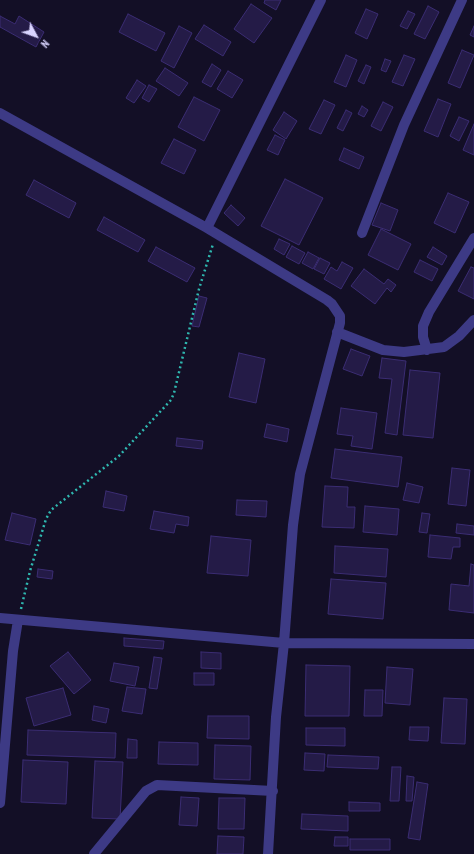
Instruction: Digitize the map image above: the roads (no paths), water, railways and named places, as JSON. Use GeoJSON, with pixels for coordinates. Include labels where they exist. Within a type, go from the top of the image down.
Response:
{"type":"FeatureCollection","features":[{"type":"Feature","properties":{"kind":"street"},"geometry":{"type":"LineString","coordinates":[[212,231],[321,0]]}},
{"type":"Feature","properties":{"kind":"street"},"geometry":{"type":"LineString","coordinates":[[362,233],[404,125],[462,0]]}},
{"type":"Feature","properties":{"kind":"street"},"geometry":{"type":"LineString","coordinates":[[0,113],[212,231],[327,300],[332,304],[340,316],[340,323],[300,474],[293,524],[284,643],[278,691],[268,854]]}},
{"type":"Feature","properties":{"kind":"street"},"geometry":{"type":"LineString","coordinates":[[427,350],[423,337],[423,326],[429,312],[474,238]]}},
{"type":"Feature","properties":{"kind":"street"},"geometry":{"type":"LineString","coordinates":[[337,332],[382,350],[404,352],[427,350],[444,347],[459,336],[474,320]]}},
{"type":"Feature","properties":{"kind":"street"},"geometry":{"type":"LineString","coordinates":[[0,618],[284,643],[474,644]]}},
{"type":"Feature","properties":{"kind":"street"},"geometry":{"type":"LineString","coordinates":[[0,803],[13,651],[18,620]]}},
{"type":"Feature","properties":{"kind":"street"},"geometry":{"type":"LineString","coordinates":[[94,854],[146,791],[157,786],[273,791]]}}]}
